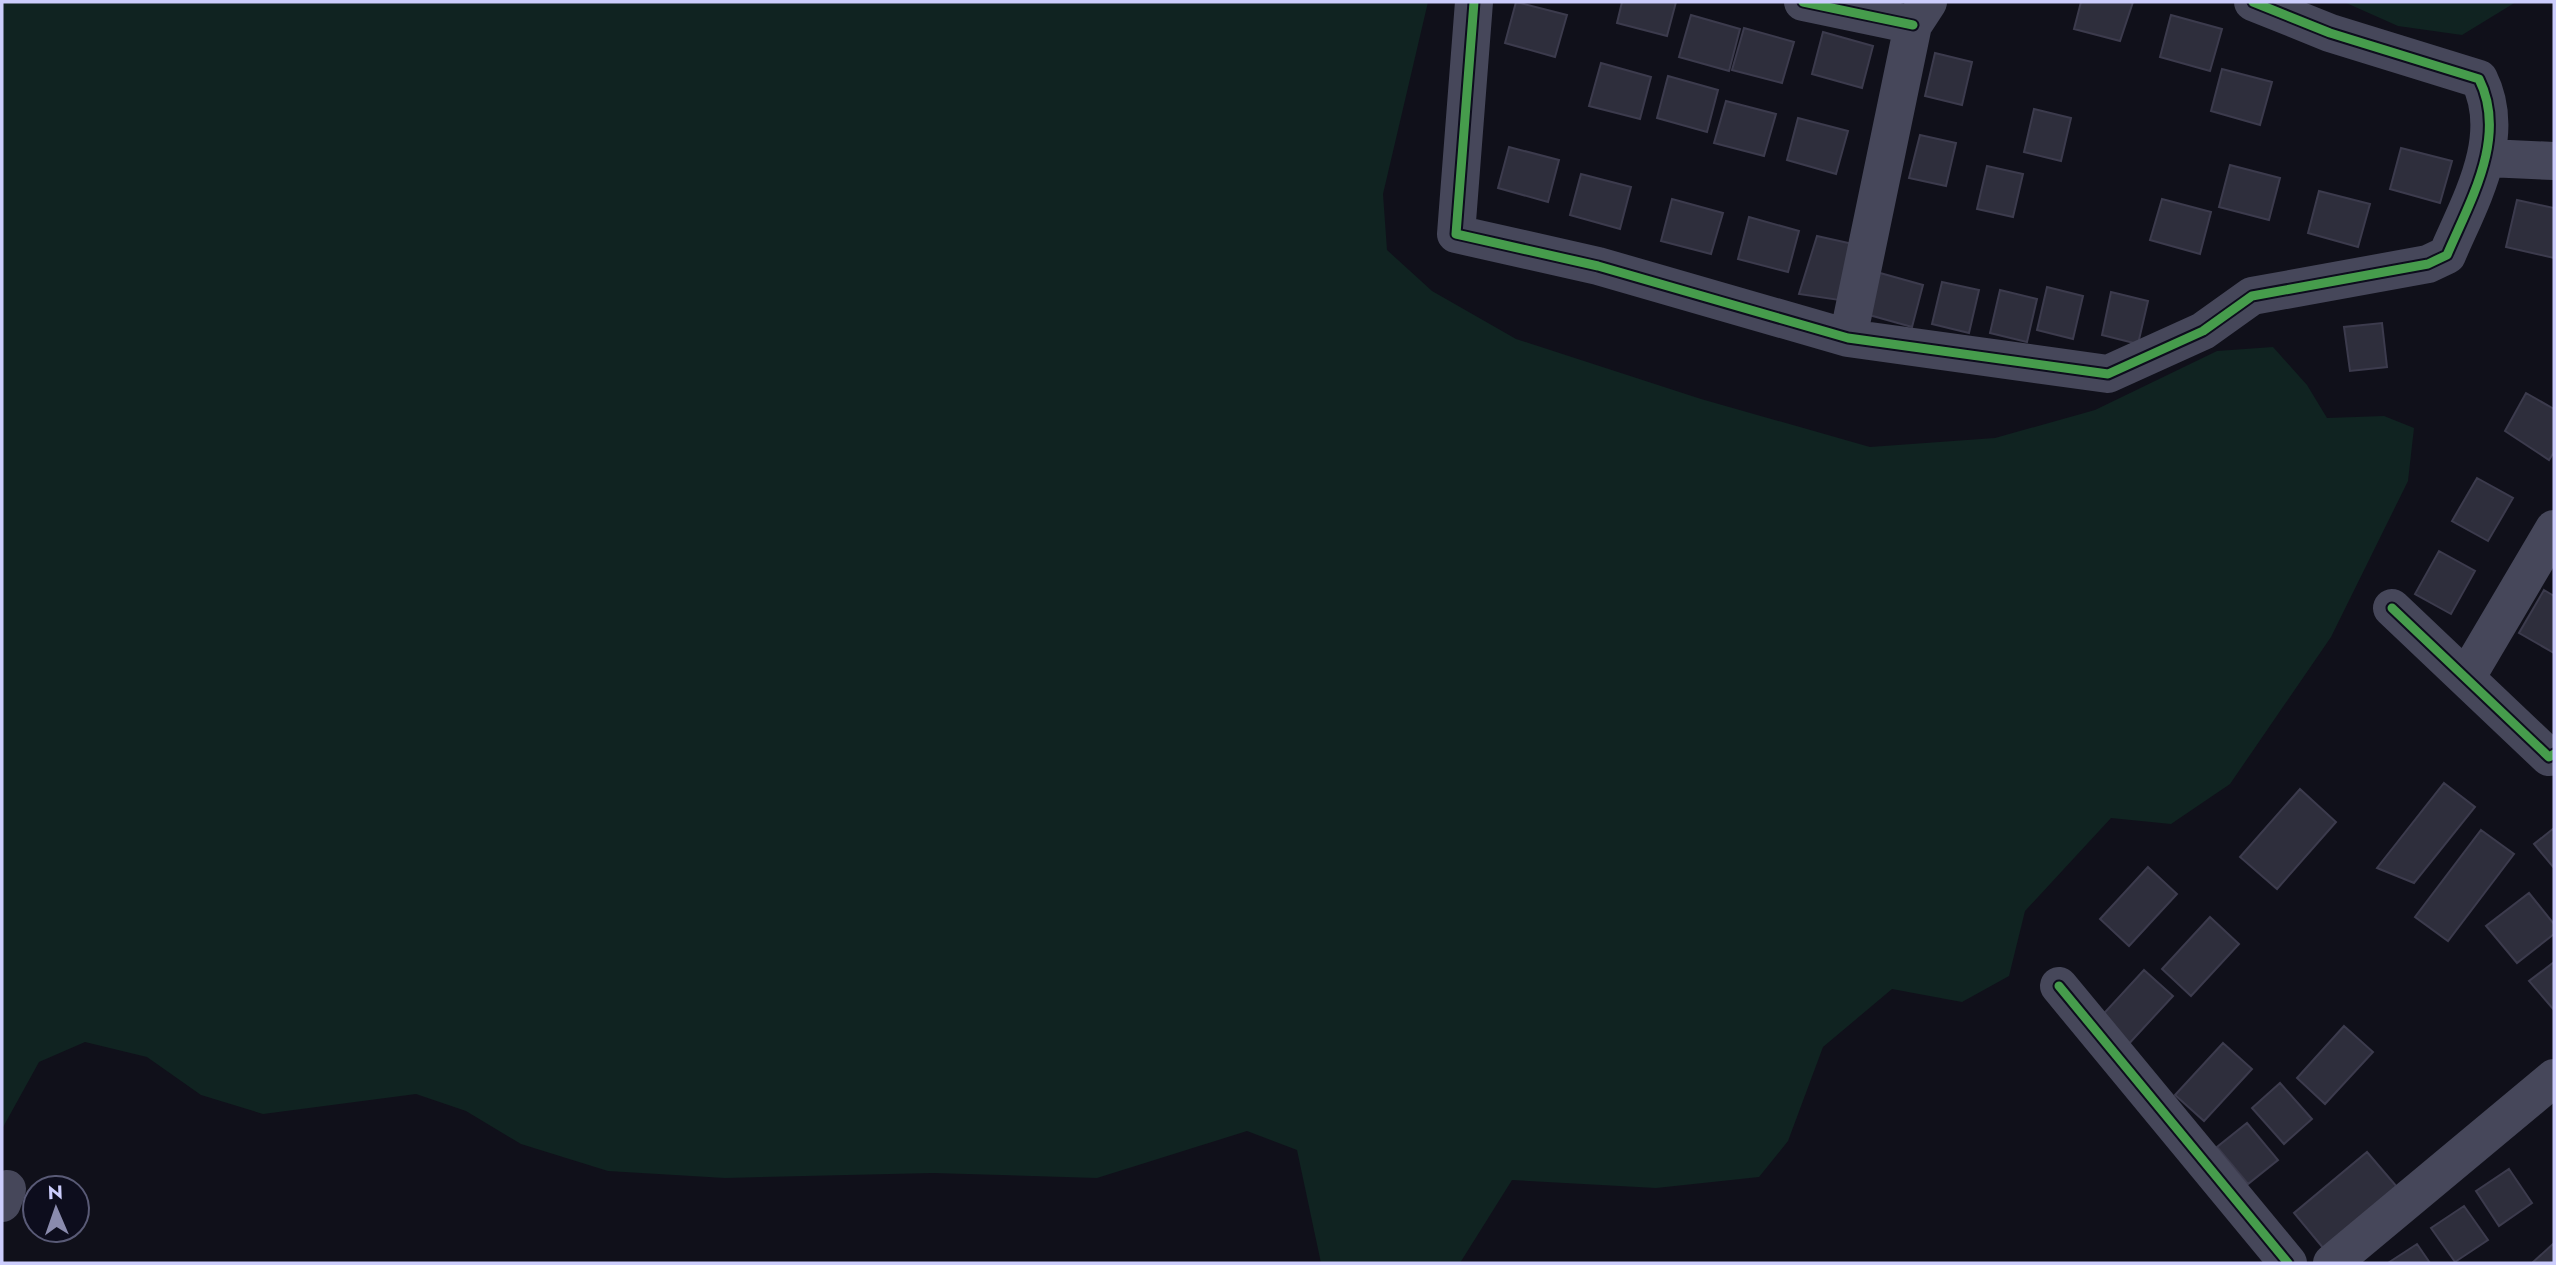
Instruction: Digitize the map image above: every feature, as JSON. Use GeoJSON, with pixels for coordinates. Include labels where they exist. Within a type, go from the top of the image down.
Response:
{"type":"FeatureCollection","features":[{"type":"Feature","properties":{"kind":"street"},"geometry":{"type":"LineString","coordinates":[[1474,2],[1456,234],[1598,266],[1848,338],[2108,374],[2203,331],[2252,296],[2428,264],[2447,255],[2488,158],[2487,95],[2479,79],[2330,33],[2253,2]]}},
{"type":"Feature","properties":{"kind":"street"},"geometry":{"type":"LineString","coordinates":[[1803,2],[1920,13],[1848,338]]}},
{"type":"Feature","properties":{"kind":"street"},"geometry":{"type":"LineString","coordinates":[[2488,158],[2554,161]]}},
{"type":"Feature","properties":{"kind":"street"},"geometry":{"type":"LineString","coordinates":[[2466,678],[2554,529]]}},
{"type":"Feature","properties":{"kind":"street"},"geometry":{"type":"LineString","coordinates":[[2392,608],[2549,757],[2554,754]]}},
{"type":"Feature","properties":{"kind":"street"},"geometry":{"type":"LineString","coordinates":[[2059,986],[2288,1263]]}},
{"type":"Feature","properties":{"kind":"street"},"geometry":{"type":"LineString","coordinates":[[2332,1263],[2554,1078]]}},
{"type":"Feature","properties":{"kind":"green space"},"geometry":{"type":"Polygon","coordinates":[[[2,2],[1428,2],[1383,194],[1387,250],[1432,291],[1516,339],[1701,399],[1870,447],[1995,438],[2095,410],[2217,351],[2273,347],[2307,385],[2327,418],[2384,416],[2414,428],[2408,481],[2331,637],[2230,784],[2171,824],[2111,818],[2025,911],[2009,976],[1962,1002],[1892,989],[1823,1047],[1788,1141],[1759,1177],[1656,1188],[1512,1180],[1460,1263],[1321,1263],[1297,1150],[1247,1131],[1097,1178],[933,1173],[725,1178],[608,1171],[521,1144],[466,1111],[416,1094],[263,1114],[201,1095],[147,1057],[85,1042],[39,1062],[2,1129],[2,2]]]}},
{"type":"Feature","properties":{"kind":"green space"},"geometry":{"type":"Polygon","coordinates":[[[2344,2],[2516,2],[2462,35],[2398,26],[2344,2]]]}},
{"type":"Feature","properties":{"kind":"building"},"geometry":{"type":"Polygon","coordinates":[[[1516,2],[1567,15],[1555,57],[1505,43],[1516,2]]]}},
{"type":"Feature","properties":{"kind":"building"},"geometry":{"type":"Polygon","coordinates":[[[1622,2],[1676,2],[1667,36],[1617,23],[1622,2]]]}},
{"type":"Feature","properties":{"kind":"building"},"geometry":{"type":"Polygon","coordinates":[[[2081,2],[2133,2],[2120,41],[2074,29],[2081,2]]]}},
{"type":"Feature","properties":{"kind":"building"},"geometry":{"type":"Polygon","coordinates":[[[1691,15],[1740,29],[1729,71],[1679,57],[1691,15]]]}},
{"type":"Feature","properties":{"kind":"building"},"geometry":{"type":"Polygon","coordinates":[[[2171,15],[2222,29],[2210,71],[2160,57],[2171,15]]]}},
{"type":"Feature","properties":{"kind":"building"},"geometry":{"type":"Polygon","coordinates":[[[1744,28],[1794,42],[1782,83],[1732,70],[1744,28]]]}},
{"type":"Feature","properties":{"kind":"building"},"geometry":{"type":"Polygon","coordinates":[[[1823,32],[1873,46],[1862,88],[1812,74],[1823,32]]]}},
{"type":"Feature","properties":{"kind":"building"},"geometry":{"type":"Polygon","coordinates":[[[1935,53],[1972,62],[1962,105],[1925,96],[1935,53]]]}},
{"type":"Feature","properties":{"kind":"building"},"geometry":{"type":"Polygon","coordinates":[[[1601,63],[1651,77],[1640,119],[1589,106],[1601,63]]]}},
{"type":"Feature","properties":{"kind":"building"},"geometry":{"type":"Polygon","coordinates":[[[2222,69],[2272,82],[2260,125],[2211,111],[2222,69]]]}},
{"type":"Feature","properties":{"kind":"building"},"geometry":{"type":"Polygon","coordinates":[[[1668,76],[1718,90],[1707,132],[1657,118],[1668,76]]]}},
{"type":"Feature","properties":{"kind":"building"},"geometry":{"type":"Polygon","coordinates":[[[1726,101],[1776,114],[1764,156],[1714,143],[1726,101]]]}},
{"type":"Feature","properties":{"kind":"building"},"geometry":{"type":"Polygon","coordinates":[[[2034,109],[2071,118],[2061,161],[2024,152],[2034,109]]]}},
{"type":"Feature","properties":{"kind":"building"},"geometry":{"type":"Polygon","coordinates":[[[1798,118],[1848,131],[1836,174],[1787,160],[1798,118]]]}},
{"type":"Feature","properties":{"kind":"building"},"geometry":{"type":"Polygon","coordinates":[[[1920,135],[1956,143],[1946,186],[1909,178],[1920,135]]]}},
{"type":"Feature","properties":{"kind":"building"},"geometry":{"type":"Polygon","coordinates":[[[1509,147],[1559,160],[1548,202],[1498,188],[1509,147]]]}},
{"type":"Feature","properties":{"kind":"building"},"geometry":{"type":"Polygon","coordinates":[[[2401,148],[2452,161],[2440,203],[2390,189],[2401,148]]]}},
{"type":"Feature","properties":{"kind":"building"},"geometry":{"type":"Polygon","coordinates":[[[2230,165],[2280,178],[2269,220],[2219,207],[2230,165]]]}},
{"type":"Feature","properties":{"kind":"building"},"geometry":{"type":"Polygon","coordinates":[[[1987,166],[2023,174],[2013,217],[1977,209],[1987,166]]]}},
{"type":"Feature","properties":{"kind":"building"},"geometry":{"type":"Polygon","coordinates":[[[1581,174],[1631,187],[1620,229],[1570,215],[1581,174]]]}},
{"type":"Feature","properties":{"kind":"building"},"geometry":{"type":"Polygon","coordinates":[[[2319,191],[2370,204],[2358,247],[2308,233],[2319,191]]]}},
{"type":"Feature","properties":{"kind":"building"},"geometry":{"type":"Polygon","coordinates":[[[1672,199],[1723,213],[1711,254],[1661,241],[1672,199]]]}},
{"type":"Feature","properties":{"kind":"building"},"geometry":{"type":"Polygon","coordinates":[[[2162,199],[2211,212],[2200,254],[2150,240],[2162,199]]]}},
{"type":"Feature","properties":{"kind":"building"},"geometry":{"type":"Polygon","coordinates":[[[2517,200],[2554,208],[2554,258],[2506,247],[2517,200]]]}},
{"type":"Feature","properties":{"kind":"building"},"geometry":{"type":"Polygon","coordinates":[[[1749,217],[1799,231],[1788,272],[1738,259],[1749,217]]]}},
{"type":"Feature","properties":{"kind":"building"},"geometry":{"type":"Polygon","coordinates":[[[1817,236],[1853,244],[1839,300],[1799,294],[1817,236]]]}},
{"type":"Feature","properties":{"kind":"building"},"geometry":{"type":"Polygon","coordinates":[[[1873,271],[1923,285],[1912,327],[1862,313],[1873,271]]]}},
{"type":"Feature","properties":{"kind":"building"},"geometry":{"type":"Polygon","coordinates":[[[1942,282],[1979,290],[1969,333],[1932,324],[1942,282]]]}},
{"type":"Feature","properties":{"kind":"building"},"geometry":{"type":"Polygon","coordinates":[[[2047,287],[2083,296],[2073,339],[2037,330],[2047,287]]]}},
{"type":"Feature","properties":{"kind":"building"},"geometry":{"type":"Polygon","coordinates":[[[2000,290],[2037,299],[2027,342],[1990,333],[2000,290]]]}},
{"type":"Feature","properties":{"kind":"building"},"geometry":{"type":"Polygon","coordinates":[[[2111,292],[2148,301],[2138,344],[2102,335],[2111,292]]]}},
{"type":"Feature","properties":{"kind":"building"},"geometry":{"type":"Polygon","coordinates":[[[2382,323],[2387,367],[2350,371],[2344,327],[2382,323]]]}},
{"type":"Feature","properties":{"kind":"building"},"geometry":{"type":"Polygon","coordinates":[[[2526,393],[2554,409],[2554,452],[2549,460],[2505,431],[2526,393]]]}},
{"type":"Feature","properties":{"kind":"building"},"geometry":{"type":"Polygon","coordinates":[[[2477,478],[2513,498],[2488,541],[2452,521],[2477,478]]]}},
{"type":"Feature","properties":{"kind":"building"},"geometry":{"type":"Polygon","coordinates":[[[2439,551],[2475,571],[2451,614],[2415,594],[2439,551]]]}},
{"type":"Feature","properties":{"kind":"building"},"geometry":{"type":"Polygon","coordinates":[[[2544,590],[2554,596],[2554,653],[2519,633],[2544,590]]]}},
{"type":"Feature","properties":{"kind":"building"},"geometry":{"type":"Polygon","coordinates":[[[2444,783],[2475,807],[2414,883],[2377,868],[2444,783]]]}},
{"type":"Feature","properties":{"kind":"building"},"geometry":{"type":"Polygon","coordinates":[[[2300,789],[2336,822],[2277,889],[2240,857],[2300,789]]]}},
{"type":"Feature","properties":{"kind":"building"},"geometry":{"type":"Polygon","coordinates":[[[2554,828],[2554,868],[2534,844],[2554,828]]]}},
{"type":"Feature","properties":{"kind":"building"},"geometry":{"type":"Polygon","coordinates":[[[2481,830],[2514,854],[2448,941],[2415,917],[2481,830]]]}},
{"type":"Feature","properties":{"kind":"building"},"geometry":{"type":"Polygon","coordinates":[[[2148,867],[2177,894],[2129,946],[2100,919],[2148,867]]]}},
{"type":"Feature","properties":{"kind":"building"},"geometry":{"type":"Polygon","coordinates":[[[2529,893],[2554,924],[2554,934],[2517,963],[2486,926],[2529,893]]]}},
{"type":"Feature","properties":{"kind":"building"},"geometry":{"type":"Polygon","coordinates":[[[2210,917],[2239,944],[2191,996],[2162,969],[2210,917]]]}},
{"type":"Feature","properties":{"kind":"building"},"geometry":{"type":"Polygon","coordinates":[[[2554,962],[2554,1010],[2529,981],[2554,962]]]}},
{"type":"Feature","properties":{"kind":"building"},"geometry":{"type":"Polygon","coordinates":[[[2144,970],[2173,996],[2125,1048],[2096,1022],[2144,970]]]}},
{"type":"Feature","properties":{"kind":"building"},"geometry":{"type":"Polygon","coordinates":[[[2344,1026],[2373,1052],[2325,1104],[2297,1078],[2344,1026]]]}},
{"type":"Feature","properties":{"kind":"building"},"geometry":{"type":"Polygon","coordinates":[[[2223,1043],[2252,1069],[2204,1121],[2175,1095],[2223,1043]]]}},
{"type":"Feature","properties":{"kind":"building"},"geometry":{"type":"Polygon","coordinates":[[[2280,1083],[2312,1119],[2284,1144],[2252,1108],[2280,1083]]]}},
{"type":"Feature","properties":{"kind":"building"},"geometry":{"type":"Polygon","coordinates":[[[2247,1123],[2278,1160],[2248,1184],[2217,1147],[2247,1123]]]}},
{"type":"Feature","properties":{"kind":"building"},"geometry":{"type":"Polygon","coordinates":[[[2367,1152],[2397,1187],[2324,1249],[2294,1213],[2367,1152]]]}},
{"type":"Feature","properties":{"kind":"building"},"geometry":{"type":"Polygon","coordinates":[[[2509,1169],[2532,1203],[2499,1226],[2476,1191],[2509,1169]]]}},
{"type":"Feature","properties":{"kind":"building"},"geometry":{"type":"Polygon","coordinates":[[[2464,1206],[2488,1240],[2455,1262],[2431,1228],[2464,1206]]]}},
{"type":"Feature","properties":{"kind":"building"},"geometry":{"type":"Polygon","coordinates":[[[2554,1243],[2554,1263],[2532,1263],[2554,1243]]]}},
{"type":"Feature","properties":{"kind":"building"},"geometry":{"type":"Polygon","coordinates":[[[2417,1244],[2430,1263],[2388,1263],[2417,1244]]]}},
{"type":"Feature","properties":{"kind":"cycle path"},"geometry":{"type":"LineString","coordinates":[[1474,2],[1456,234],[1598,266],[1848,338],[2108,374],[2203,331],[2252,296],[2428,264],[2447,255],[2475,191],[2488,146],[2489,123],[2487,101],[2479,79],[2330,33],[2253,2]]}},
{"type":"Feature","properties":{"kind":"cycle path"},"geometry":{"type":"LineString","coordinates":[[1803,2],[1913,25]]}},
{"type":"Feature","properties":{"kind":"cycle path"},"geometry":{"type":"LineString","coordinates":[[2392,608],[2549,757],[2554,754]]}},
{"type":"Feature","properties":{"kind":"cycle path"},"geometry":{"type":"LineString","coordinates":[[2059,986],[2288,1263]]}}]}
